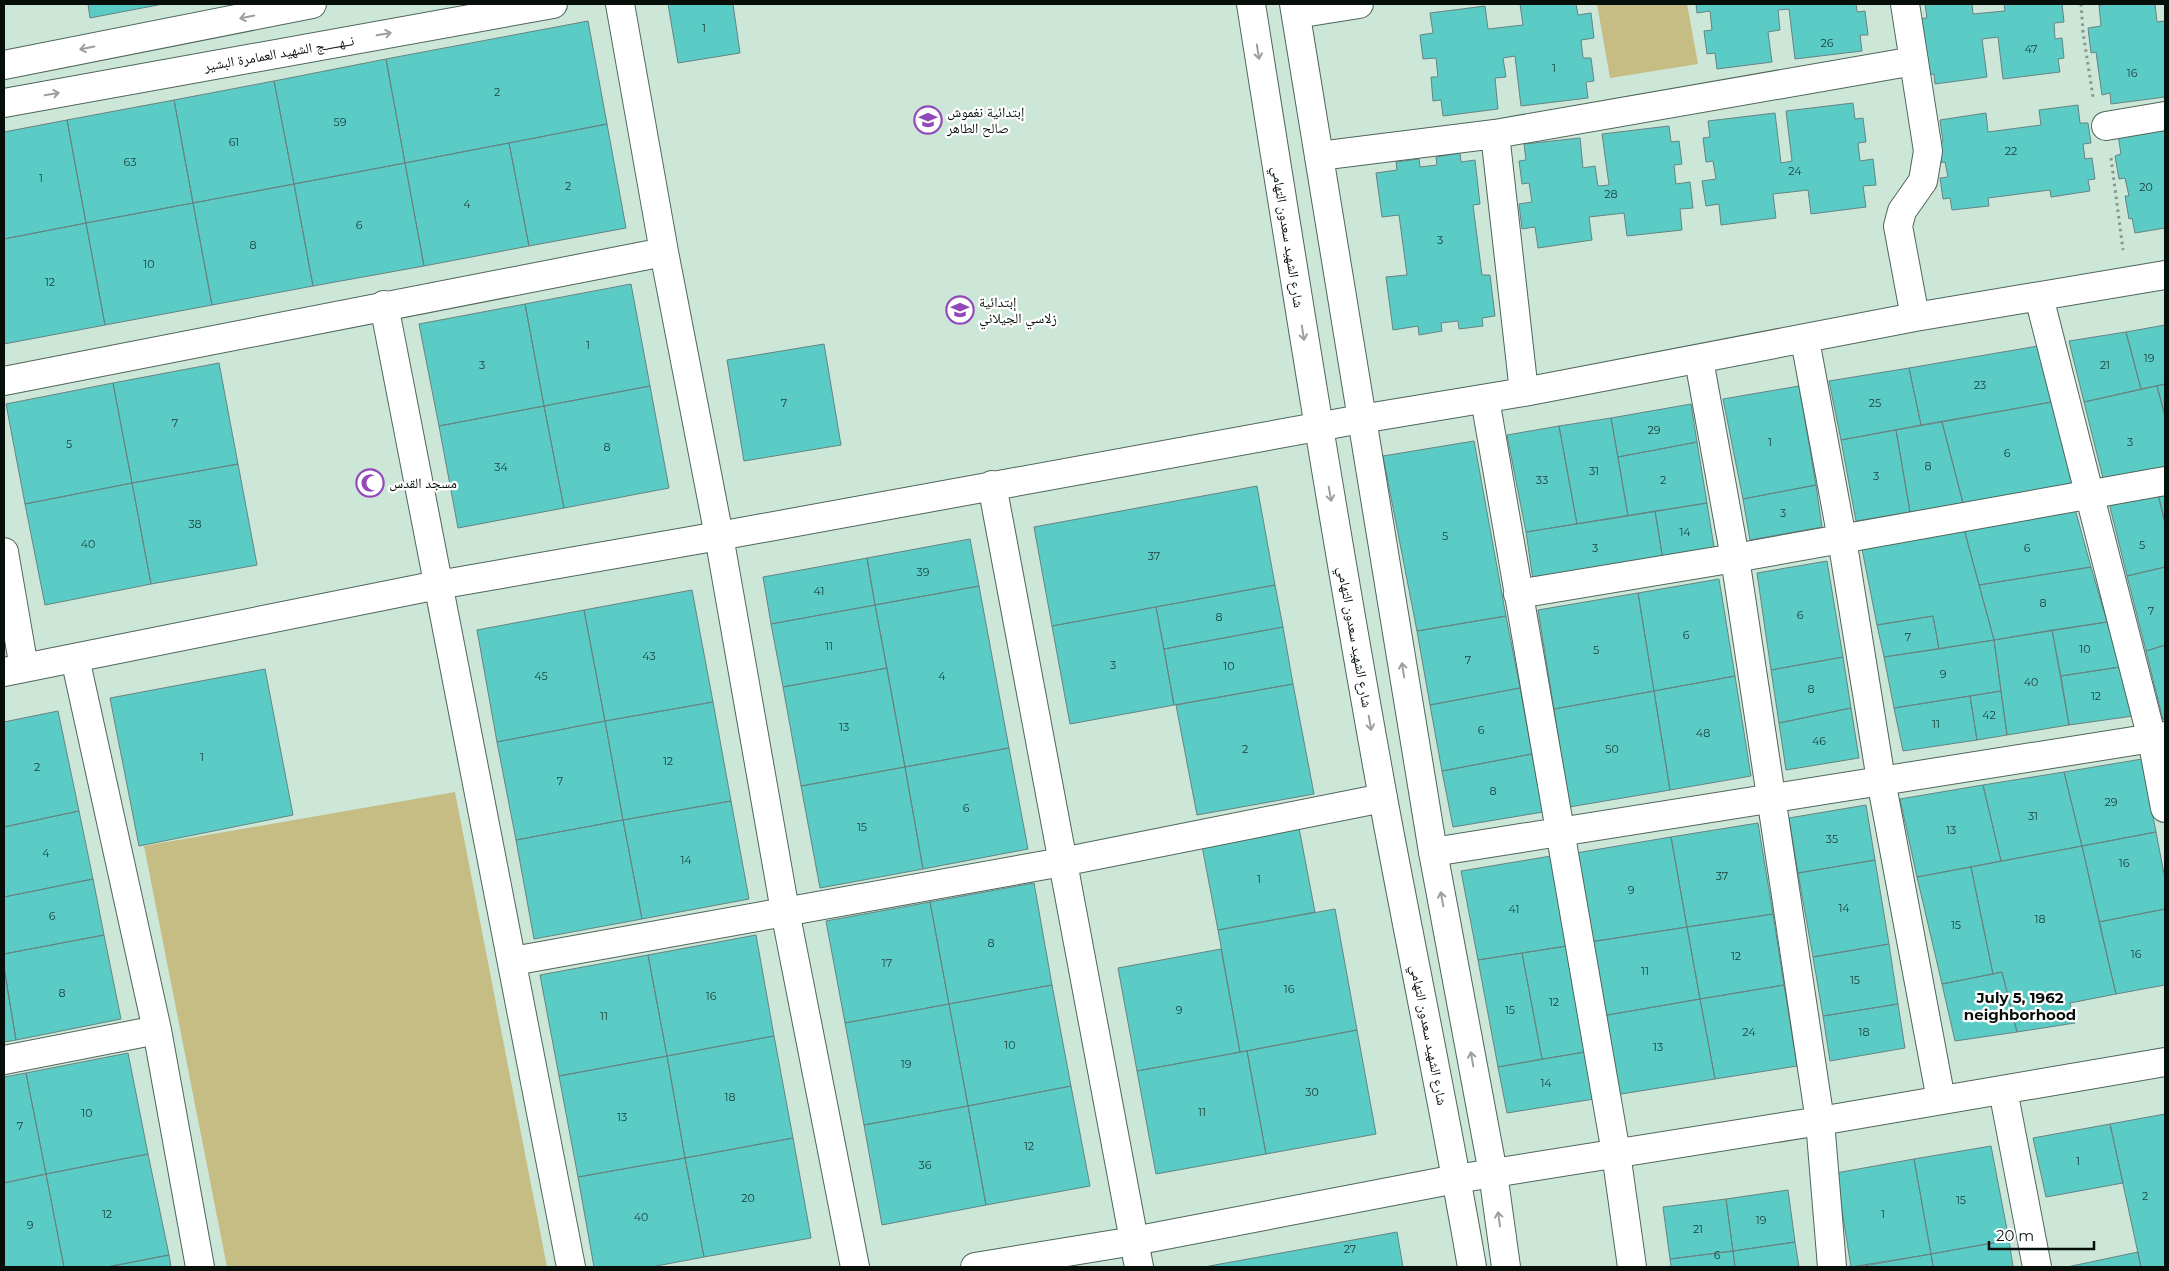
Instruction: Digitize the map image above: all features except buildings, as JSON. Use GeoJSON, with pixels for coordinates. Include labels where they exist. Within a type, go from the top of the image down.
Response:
{"type":"FeatureCollection","features":[{"type":"Feature","properties":{"kind":"street"},"geometry":{"type":"LineString","coordinates":[[4,65],[312,4]]}},
{"type":"Feature","properties":{"kind":"street","name":"نــهـــــج الشهيد العمامرة البشير"},"geometry":{"type":"LineString","coordinates":[[4,103],[553,4]]}},
{"type":"Feature","properties":{"kind":"street"},"geometry":{"type":"LineString","coordinates":[[620,4],[664,252],[719,536],[785,910],[855,1267]]}},
{"type":"Feature","properties":{"kind":"street","name":"شارع الشهيد سعدون التهامي"},"geometry":{"type":"LineString","coordinates":[[1251,4],[1318,427],[1383,798],[1472,1267]]}},
{"type":"Feature","properties":{"kind":"street"},"geometry":{"type":"LineString","coordinates":[[1358,4],[1295,9],[1433,852],[1493,1173],[1506,1267]]}},
{"type":"Feature","properties":{"kind":"street"},"geometry":{"type":"LineString","coordinates":[[1904,4],[1928,151],[1928,161],[1923,181],[1902,211],[1898,226],[1915,317]]}},
{"type":"Feature","properties":{"kind":"street"},"geometry":{"type":"LineString","coordinates":[[1319,156],[1495,134],[1914,61]]}},
{"type":"Feature","properties":{"kind":"street"},"geometry":{"type":"LineString","coordinates":[[2106,126],[2165,116]]}},
{"type":"Feature","properties":{"kind":"street"},"geometry":{"type":"LineString","coordinates":[[1495,134],[1524,392]]}},
{"type":"Feature","properties":{"kind":"street"},"geometry":{"type":"LineString","coordinates":[[4,381],[664,252]]}},
{"type":"Feature","properties":{"kind":"street"},"geometry":{"type":"LineString","coordinates":[[4,552],[14,670],[438,585],[719,536],[1361,419],[1524,392],[1805,340],[1915,317],[2165,275]]}},
{"type":"Feature","properties":{"kind":"street"},"geometry":{"type":"LineString","coordinates":[[2039,297],[2091,494],[2159,738],[2165,808]]}},
{"type":"Feature","properties":{"kind":"street"},"geometry":{"type":"LineString","coordinates":[[384,306],[513,961],[571,1267]]}},
{"type":"Feature","properties":{"kind":"street"},"geometry":{"type":"LineString","coordinates":[[1805,340],[1842,540],[1881,780],[1941,1100]]}},
{"type":"Feature","properties":{"kind":"street"},"geometry":{"type":"LineString","coordinates":[[1699,360],[1735,558],[1820,1121],[1832,1267]]}},
{"type":"Feature","properties":{"kind":"street"},"geometry":{"type":"LineString","coordinates":[[1485,399],[1616,1152],[1632,1267]]}},
{"type":"Feature","properties":{"kind":"street"},"geometry":{"type":"LineString","coordinates":[[1518,594],[1842,540],[2165,481]]}},
{"type":"Feature","properties":{"kind":"street"},"geometry":{"type":"LineString","coordinates":[[992,485],[1136,1254]]}},
{"type":"Feature","properties":{"kind":"street"},"geometry":{"type":"LineString","coordinates":[[75,658],[157,1030],[200,1267]]}},
{"type":"Feature","properties":{"kind":"street"},"geometry":{"type":"LineString","coordinates":[[1433,852],[1770,797],[2159,738]]}},
{"type":"Feature","properties":{"kind":"street"},"geometry":{"type":"LineString","coordinates":[[513,961],[785,910],[1062,862],[1383,798]]}},
{"type":"Feature","properties":{"kind":"street"},"geometry":{"type":"LineString","coordinates":[[4,1060],[157,1030]]}},
{"type":"Feature","properties":{"kind":"street"},"geometry":{"type":"LineString","coordinates":[[974,1267],[1136,1254],[1456,1178],[1820,1121],[2165,1062]]}},
{"type":"Feature","properties":{"kind":"street"},"geometry":{"type":"LineString","coordinates":[[2003,1090],[2037,1267]]}},
{"type":"Feature","properties":{"kind":"shaded area"},"geometry":{"type":"Polygon","coordinates":[[[1597,4],[1687,4],[1698,64],[1610,78],[1597,4]]]}},
{"type":"Feature","properties":{"kind":"shaded area"},"geometry":{"type":"Polygon","coordinates":[[[455,792],[547,1267],[227,1267],[144,846],[455,792]]]}},
{"type":"Feature","properties":{"kind":"place","name":"إبتدائية نغموش صالح الطاهر"},"geometry":{"type":"Point","coordinates":[928,120]}},
{"type":"Feature","properties":{"kind":"place","name":"إبتدائية زلاسي الجيلاني"},"geometry":{"type":"Point","coordinates":[960,310]}},
{"type":"Feature","properties":{"kind":"place","name":"مسجد القدس"},"geometry":{"type":"Point","coordinates":[370,483]}},
{"type":"Feature","properties":{"kind":"district","name":"July 5, 1962 neighborhood"},"geometry":{"type":"Point","coordinates":[2020,1006]}}]}
